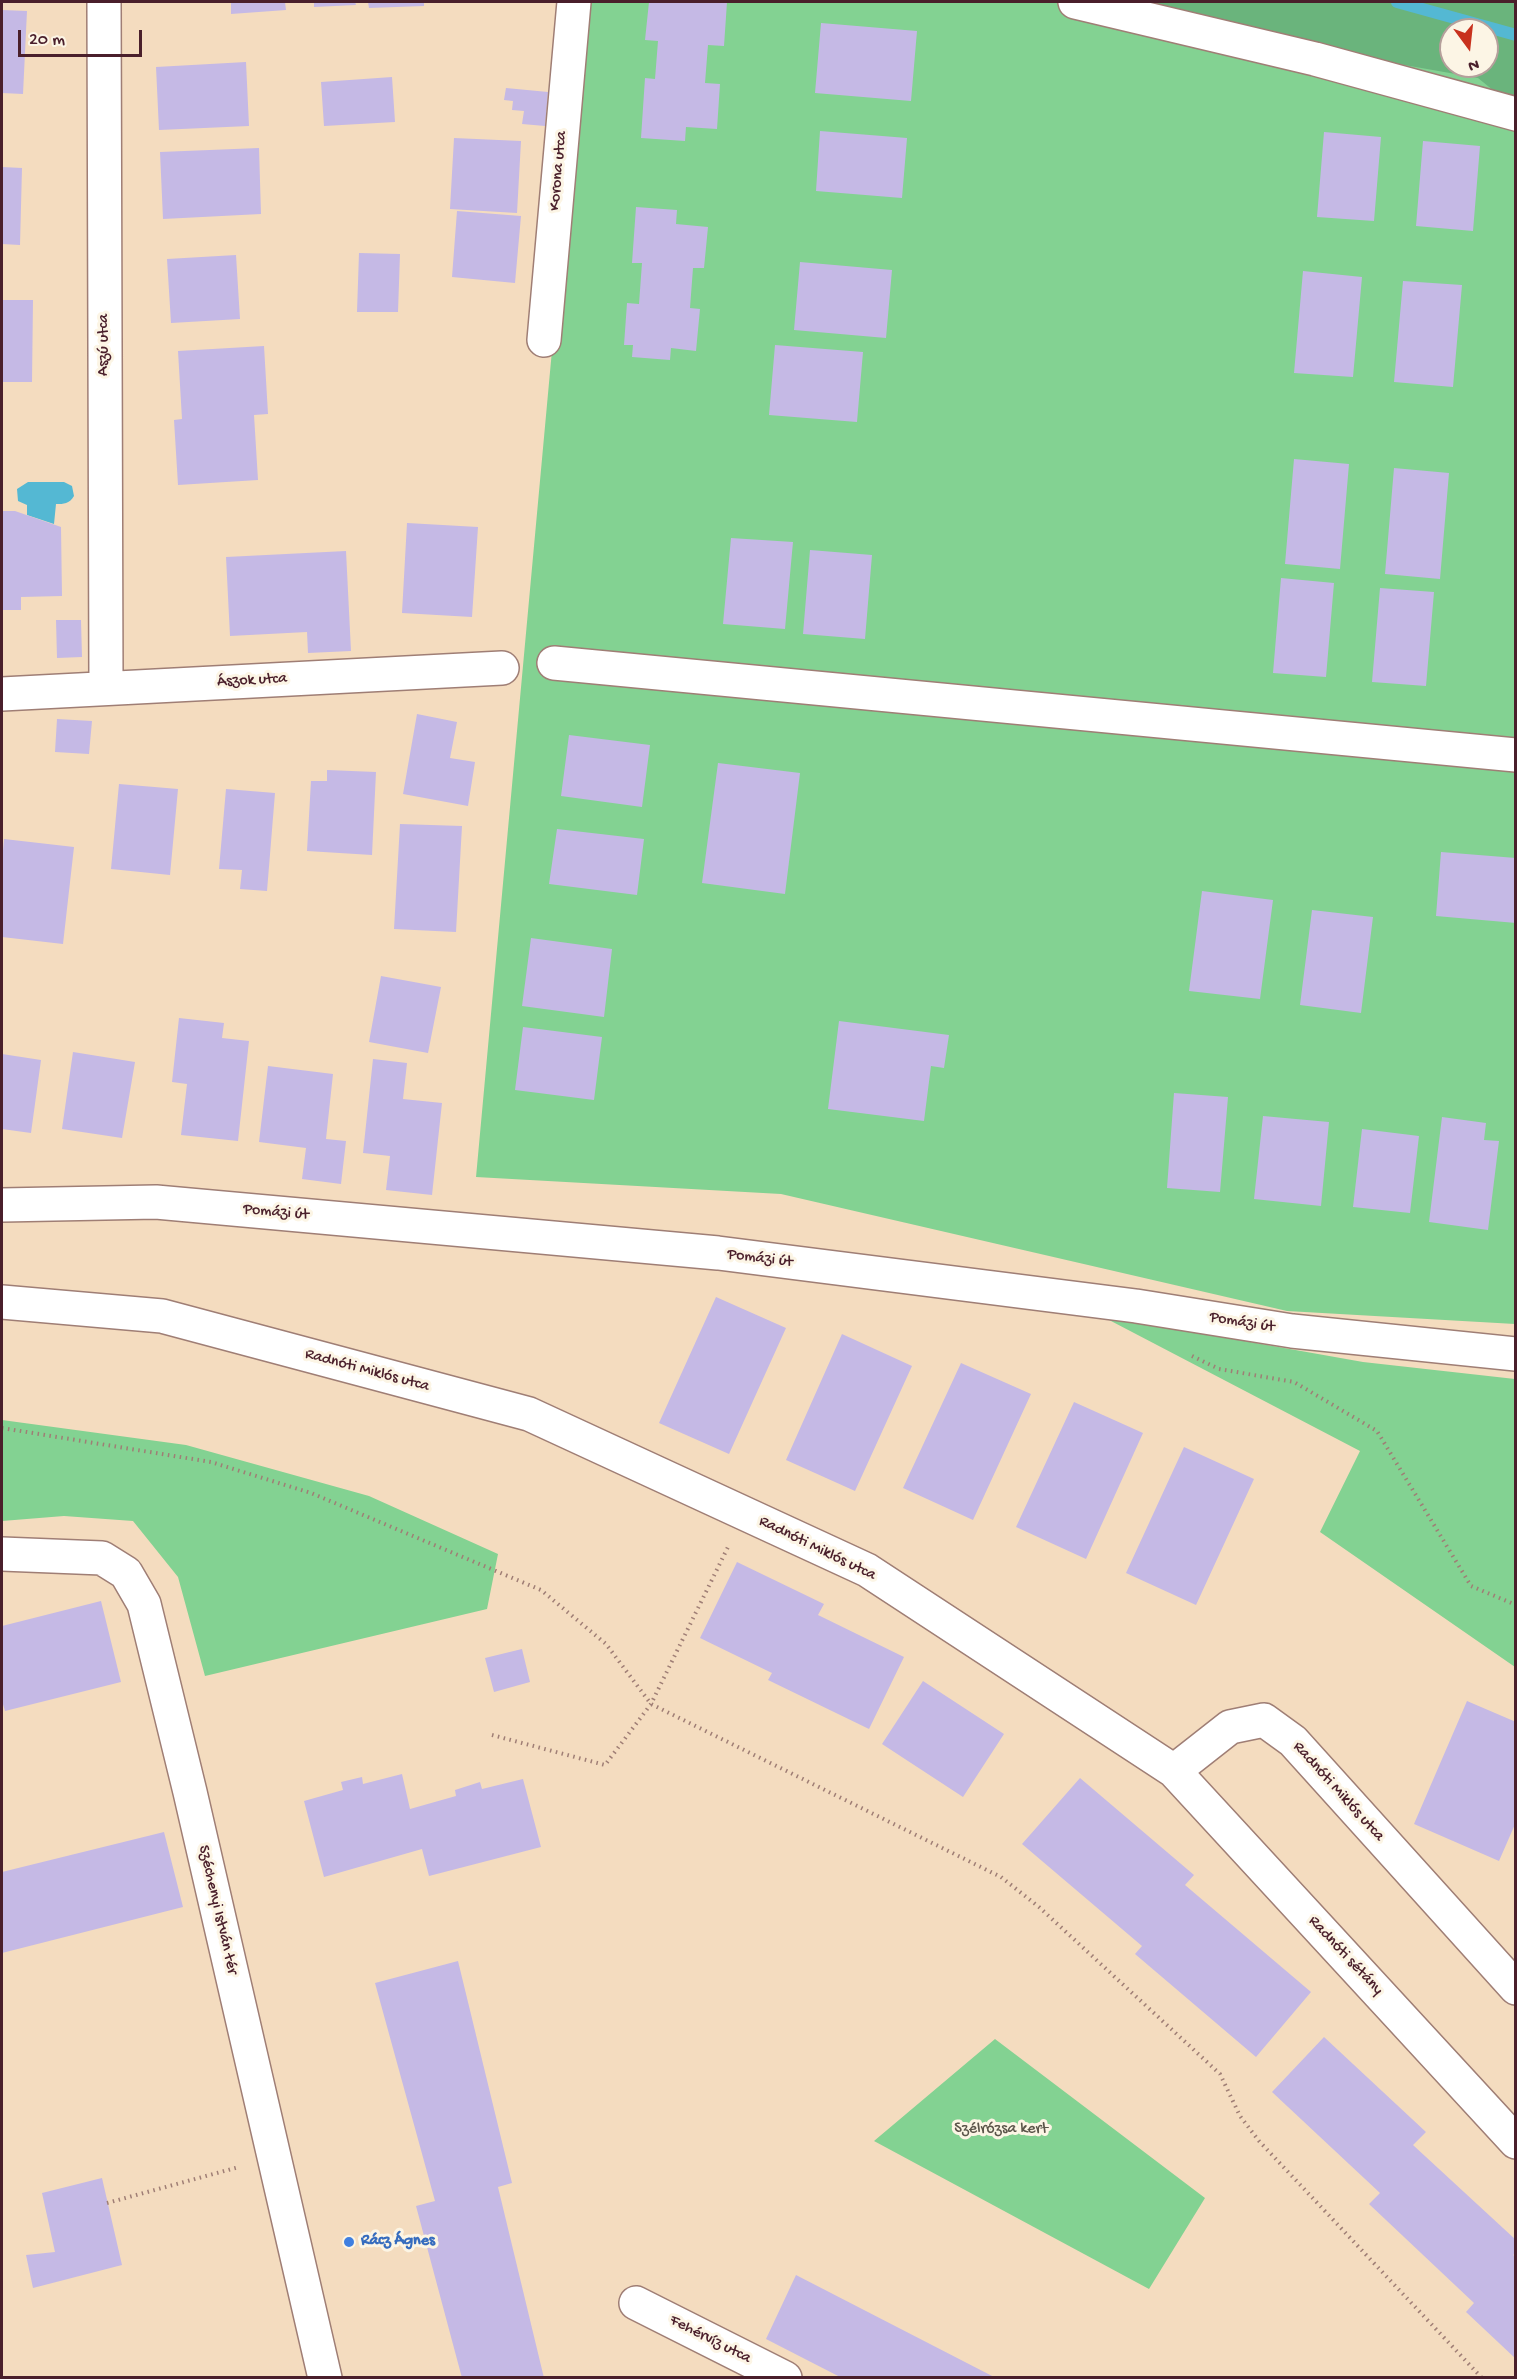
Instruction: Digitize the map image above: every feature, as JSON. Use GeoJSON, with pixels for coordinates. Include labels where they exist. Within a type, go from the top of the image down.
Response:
{"type":"FeatureCollection","features":[{"type":"Feature","properties":{"kind":"street","name":"Aszú utca"},"geometry":{"type":"LineString","coordinates":[[104,2],[106,688]]}},
{"type":"Feature","properties":{"kind":"street","name":"Korona utca"},"geometry":{"type":"LineString","coordinates":[[544,340],[574,2]]}},
{"type":"Feature","properties":{"kind":"street"},"geometry":{"type":"LineString","coordinates":[[1075,2],[1315,59],[1515,114]]}},
{"type":"Feature","properties":{"kind":"street"},"geometry":{"type":"LineString","coordinates":[[554,663],[1515,755]]}},
{"type":"Feature","properties":{"kind":"street","name":"Ászok utca"},"geometry":{"type":"LineString","coordinates":[[2,694],[502,668]]}},
{"type":"Feature","properties":{"kind":"street","name":"Pomázi út"},"geometry":{"type":"LineString","coordinates":[[2,1205],[156,1202],[706,1252],[1137,1306],[1292,1331],[1515,1354]]}},
{"type":"Feature","properties":{"kind":"street","name":"Radnóti Miklós utca"},"geometry":{"type":"LineString","coordinates":[[2,1302],[162,1316],[529,1414],[867,1570],[1174,1771],[1230,1727],[1264,1720],[1293,1741],[1515,1988]]}},
{"type":"Feature","properties":{"kind":"street","name":"Széchenyi István tér"},"geometry":{"type":"LineString","coordinates":[[2,1554],[102,1558],[126,1573],[144,1604],[190,1791],[325,2378]]}},
{"type":"Feature","properties":{"kind":"street","name":"Radnóti sétány"},"geometry":{"type":"LineString","coordinates":[[1174,1771],[1515,2142]]}},
{"type":"Feature","properties":{"kind":"street","name":"Fehérvíz utca"},"geometry":{"type":"LineString","coordinates":[[636,2303],[785,2378]]}},
{"type":"Feature","properties":{"kind":"path"},"geometry":{"type":"LineString","coordinates":[[1188,1353],[1218,1369],[1294,1382],[1377,1431],[1471,1586],[1515,1605]]}},
{"type":"Feature","properties":{"kind":"path"},"geometry":{"type":"LineString","coordinates":[[2,1428],[211,1462],[310,1493],[541,1590],[606,1644],[651,1704],[1001,1877],[1039,1907],[1220,2074],[1240,2116],[1259,2142],[1482,2378]]}},
{"type":"Feature","properties":{"kind":"path"},"geometry":{"type":"LineString","coordinates":[[492,1735],[605,1765],[651,1704],[745,1514]]}},
{"type":"Feature","properties":{"kind":"path"},"geometry":{"type":"LineString","coordinates":[[107,2203],[274,2157]]}},
{"type":"Feature","properties":{"kind":"green space"},"geometry":{"type":"Polygon","coordinates":[[[584,2],[1515,2],[1515,1324],[1287,1311],[781,1194],[476,1177],[584,2]]]}},
{"type":"Feature","properties":{"kind":"green space"},"geometry":{"type":"Polygon","coordinates":[[[1119,2],[1515,2],[1515,108],[1478,78],[1499,78],[1499,18],[1439,18],[1439,71],[1229,34],[1119,2]]]}},
{"type":"Feature","properties":{"kind":"green space"},"geometry":{"type":"Polygon","coordinates":[[[1088,1309],[1194,1332],[1363,1362],[1515,1379],[1515,1667],[1320,1532],[1360,1451],[1088,1309]]]}},
{"type":"Feature","properties":{"kind":"green space"},"geometry":{"type":"Polygon","coordinates":[[[2,1420],[186,1445],[369,1496],[498,1554],[487,1609],[205,1676],[178,1577],[133,1521],[64,1516],[2,1521],[2,1420]]]}},
{"type":"Feature","properties":{"kind":"green space","name":"Szélrózsa kert"},"geometry":{"type":"Polygon","coordinates":[[[995,2039],[1205,2198],[1149,2289],[874,2141],[995,2039]]]}},
{"type":"Feature","properties":{"kind":"water"},"geometry":{"type":"Polygon","coordinates":[[[28,482],[64,482],[72,486],[74,496],[72,499],[66,503],[56,504],[54,524],[27,515],[27,505],[18,501],[17,489],[28,482]]]}},
{"type":"Feature","properties":{"kind":"building"},"geometry":{"type":"Polygon","coordinates":[[[231,2],[285,2],[286,10],[231,14],[231,2]]]}},
{"type":"Feature","properties":{"kind":"building"},"geometry":{"type":"Polygon","coordinates":[[[314,2],[355,2],[356,5],[314,7],[314,2]]]}},
{"type":"Feature","properties":{"kind":"building"},"geometry":{"type":"Polygon","coordinates":[[[368,2],[424,2],[424,6],[369,8],[368,2]]]}},
{"type":"Feature","properties":{"kind":"building"},"geometry":{"type":"Polygon","coordinates":[[[649,2],[727,2],[724,46],[708,45],[705,83],[720,84],[717,129],[686,127],[685,141],[641,138],[645,78],[655,79],[658,41],[645,40],[649,2]]]}},
{"type":"Feature","properties":{"kind":"building"},"geometry":{"type":"Polygon","coordinates":[[[2,10],[27,11],[23,94],[2,93],[2,10]]]}},
{"type":"Feature","properties":{"kind":"building"},"geometry":{"type":"Polygon","coordinates":[[[821,23],[917,31],[911,101],[815,93],[821,23]]]}},
{"type":"Feature","properties":{"kind":"building"},"geometry":{"type":"Polygon","coordinates":[[[246,62],[249,126],[159,130],[156,67],[246,62]]]}},
{"type":"Feature","properties":{"kind":"building"},"geometry":{"type":"Polygon","coordinates":[[[392,77],[395,122],[324,126],[321,82],[392,77]]]}},
{"type":"Feature","properties":{"kind":"building"},"geometry":{"type":"Polygon","coordinates":[[[506,88],[548,92],[545,126],[522,124],[524,111],[512,110],[513,101],[504,100],[506,88]]]}},
{"type":"Feature","properties":{"kind":"building"},"geometry":{"type":"Polygon","coordinates":[[[820,131],[907,138],[902,198],[816,191],[820,131]]]}},
{"type":"Feature","properties":{"kind":"building"},"geometry":{"type":"Polygon","coordinates":[[[1324,132],[1381,137],[1374,221],[1317,217],[1324,132]]]}},
{"type":"Feature","properties":{"kind":"building"},"geometry":{"type":"Polygon","coordinates":[[[454,138],[521,141],[517,213],[450,209],[454,138]]]}},
{"type":"Feature","properties":{"kind":"building"},"geometry":{"type":"Polygon","coordinates":[[[1423,141],[1480,146],[1473,231],[1416,226],[1423,141]]]}},
{"type":"Feature","properties":{"kind":"building"},"geometry":{"type":"Polygon","coordinates":[[[259,148],[261,214],[163,219],[160,152],[259,148]]]}},
{"type":"Feature","properties":{"kind":"building"},"geometry":{"type":"Polygon","coordinates":[[[2,167],[22,168],[20,245],[2,244],[2,167]]]}},
{"type":"Feature","properties":{"kind":"building"},"geometry":{"type":"Polygon","coordinates":[[[636,207],[677,210],[676,224],[708,227],[704,268],[693,268],[690,308],[700,309],[696,351],[671,348],[670,360],[632,357],[633,345],[624,345],[627,303],[639,304],[642,263],[632,263],[636,207]]]}},
{"type":"Feature","properties":{"kind":"building"},"geometry":{"type":"Polygon","coordinates":[[[457,211],[521,216],[515,283],[452,277],[457,211]]]}},
{"type":"Feature","properties":{"kind":"building"},"geometry":{"type":"Polygon","coordinates":[[[359,253],[400,254],[398,312],[357,312],[359,253]]]}},
{"type":"Feature","properties":{"kind":"building"},"geometry":{"type":"Polygon","coordinates":[[[236,255],[240,319],[171,323],[167,259],[236,255]]]}},
{"type":"Feature","properties":{"kind":"building"},"geometry":{"type":"Polygon","coordinates":[[[800,262],[892,270],[886,338],[794,330],[800,262]]]}},
{"type":"Feature","properties":{"kind":"building"},"geometry":{"type":"Polygon","coordinates":[[[1303,271],[1362,277],[1353,377],[1294,373],[1303,271]]]}},
{"type":"Feature","properties":{"kind":"building"},"geometry":{"type":"Polygon","coordinates":[[[1403,281],[1462,285],[1453,387],[1394,382],[1403,281]]]}},
{"type":"Feature","properties":{"kind":"building"},"geometry":{"type":"Polygon","coordinates":[[[2,300],[33,300],[32,382],[2,382],[2,300]]]}},
{"type":"Feature","properties":{"kind":"building"},"geometry":{"type":"Polygon","coordinates":[[[775,345],[863,352],[857,422],[769,415],[775,345]]]}},
{"type":"Feature","properties":{"kind":"building"},"geometry":{"type":"Polygon","coordinates":[[[264,346],[268,414],[254,415],[258,480],[178,485],[174,420],[182,419],[178,351],[264,346]]]}},
{"type":"Feature","properties":{"kind":"building"},"geometry":{"type":"Polygon","coordinates":[[[1294,459],[1349,464],[1340,569],[1285,564],[1294,459]]]}},
{"type":"Feature","properties":{"kind":"building"},"geometry":{"type":"Polygon","coordinates":[[[1394,468],[1449,473],[1440,579],[1385,574],[1394,468]]]}},
{"type":"Feature","properties":{"kind":"building"},"geometry":{"type":"Polygon","coordinates":[[[2,511],[15,511],[61,527],[62,596],[21,597],[21,610],[2,610],[2,511]]]}},
{"type":"Feature","properties":{"kind":"building"},"geometry":{"type":"Polygon","coordinates":[[[407,523],[478,527],[472,617],[402,613],[407,523]]]}},
{"type":"Feature","properties":{"kind":"building"},"geometry":{"type":"Polygon","coordinates":[[[731,538],[793,542],[785,629],[723,624],[731,538]]]}},
{"type":"Feature","properties":{"kind":"building"},"geometry":{"type":"Polygon","coordinates":[[[810,550],[872,555],[865,639],[803,634],[810,550]]]}},
{"type":"Feature","properties":{"kind":"building"},"geometry":{"type":"Polygon","coordinates":[[[346,551],[351,651],[308,653],[307,632],[230,636],[226,557],[346,551]]]}},
{"type":"Feature","properties":{"kind":"building"},"geometry":{"type":"Polygon","coordinates":[[[1281,578],[1334,583],[1326,677],[1273,673],[1281,578]]]}},
{"type":"Feature","properties":{"kind":"building"},"geometry":{"type":"Polygon","coordinates":[[[1380,588],[1434,592],[1426,686],[1372,682],[1380,588]]]}},
{"type":"Feature","properties":{"kind":"building"},"geometry":{"type":"Polygon","coordinates":[[[56,620],[81,620],[82,657],[57,658],[56,620]]]}},
{"type":"Feature","properties":{"kind":"building"},"geometry":{"type":"Polygon","coordinates":[[[417,714],[457,722],[450,758],[475,762],[468,806],[403,794],[417,714]]]}},
{"type":"Feature","properties":{"kind":"building"},"geometry":{"type":"Polygon","coordinates":[[[57,719],[92,721],[89,754],[55,752],[57,719]]]}},
{"type":"Feature","properties":{"kind":"building"},"geometry":{"type":"Polygon","coordinates":[[[569,735],[650,745],[642,807],[561,796],[569,735]]]}},
{"type":"Feature","properties":{"kind":"building"},"geometry":{"type":"Polygon","coordinates":[[[718,763],[800,773],[785,894],[702,883],[718,763]]]}},
{"type":"Feature","properties":{"kind":"building"},"geometry":{"type":"Polygon","coordinates":[[[327,770],[376,772],[372,855],[307,851],[311,781],[327,781],[327,770]]]}},
{"type":"Feature","properties":{"kind":"building"},"geometry":{"type":"Polygon","coordinates":[[[119,784],[178,789],[170,875],[111,869],[119,784]]]}},
{"type":"Feature","properties":{"kind":"building"},"geometry":{"type":"Polygon","coordinates":[[[226,789],[275,793],[267,891],[240,889],[242,870],[219,869],[226,789]]]}},
{"type":"Feature","properties":{"kind":"building"},"geometry":{"type":"Polygon","coordinates":[[[400,824],[462,826],[456,932],[394,929],[400,824]]]}},
{"type":"Feature","properties":{"kind":"building"},"geometry":{"type":"Polygon","coordinates":[[[557,829],[644,839],[637,895],[549,884],[557,829]]]}},
{"type":"Feature","properties":{"kind":"building"},"geometry":{"type":"Polygon","coordinates":[[[4,839],[74,847],[63,944],[2,937],[4,839]]]}},
{"type":"Feature","properties":{"kind":"building"},"geometry":{"type":"Polygon","coordinates":[[[1441,852],[1516,858],[1516,923],[1436,916],[1441,852]]]}},
{"type":"Feature","properties":{"kind":"building"},"geometry":{"type":"Polygon","coordinates":[[[1202,891],[1273,900],[1260,999],[1189,991],[1202,891]]]}},
{"type":"Feature","properties":{"kind":"building"},"geometry":{"type":"Polygon","coordinates":[[[1312,910],[1373,917],[1361,1013],[1300,1005],[1312,910]]]}},
{"type":"Feature","properties":{"kind":"building"},"geometry":{"type":"Polygon","coordinates":[[[531,938],[612,949],[604,1017],[522,1006],[531,938]]]}},
{"type":"Feature","properties":{"kind":"building"},"geometry":{"type":"Polygon","coordinates":[[[381,976],[441,987],[428,1053],[369,1042],[381,976]]]}},
{"type":"Feature","properties":{"kind":"building"},"geometry":{"type":"Polygon","coordinates":[[[179,1018],[224,1023],[222,1038],[249,1041],[238,1141],[181,1135],[187,1084],[172,1082],[179,1018]]]}},
{"type":"Feature","properties":{"kind":"building"},"geometry":{"type":"Polygon","coordinates":[[[839,1021],[949,1035],[944,1068],[931,1066],[924,1121],[828,1109],[839,1021]]]}},
{"type":"Feature","properties":{"kind":"building"},"geometry":{"type":"Polygon","coordinates":[[[523,1027],[602,1037],[594,1100],[515,1090],[523,1027]]]}},
{"type":"Feature","properties":{"kind":"building"},"geometry":{"type":"Polygon","coordinates":[[[73,1052],[135,1062],[122,1138],[62,1129],[73,1052]]]}},
{"type":"Feature","properties":{"kind":"building"},"geometry":{"type":"Polygon","coordinates":[[[2,1054],[41,1060],[31,1133],[2,1129],[2,1054]]]}},
{"type":"Feature","properties":{"kind":"building"},"geometry":{"type":"Polygon","coordinates":[[[373,1059],[407,1063],[403,1099],[442,1103],[432,1195],[386,1190],[390,1156],[363,1153],[373,1059]]]}},
{"type":"Feature","properties":{"kind":"building"},"geometry":{"type":"Polygon","coordinates":[[[268,1066],[333,1074],[326,1139],[346,1141],[341,1184],[302,1179],[306,1148],[259,1142],[268,1066]]]}},
{"type":"Feature","properties":{"kind":"building"},"geometry":{"type":"Polygon","coordinates":[[[1174,1093],[1228,1097],[1220,1192],[1167,1188],[1174,1093]]]}},
{"type":"Feature","properties":{"kind":"building"},"geometry":{"type":"Polygon","coordinates":[[[1263,1116],[1329,1122],[1321,1206],[1254,1199],[1263,1116]]]}},
{"type":"Feature","properties":{"kind":"building"},"geometry":{"type":"Polygon","coordinates":[[[1442,1117],[1486,1123],[1484,1140],[1499,1141],[1488,1230],[1429,1222],[1442,1117]]]}},
{"type":"Feature","properties":{"kind":"building"},"geometry":{"type":"Polygon","coordinates":[[[1362,1129],[1419,1136],[1410,1213],[1353,1207],[1362,1129]]]}},
{"type":"Feature","properties":{"kind":"building"},"geometry":{"type":"Polygon","coordinates":[[[716,1297],[786,1328],[729,1454],[659,1423],[716,1297]]]}},
{"type":"Feature","properties":{"kind":"building"},"geometry":{"type":"Polygon","coordinates":[[[842,1334],[912,1366],[855,1491],[786,1460],[842,1334]]]}},
{"type":"Feature","properties":{"kind":"building"},"geometry":{"type":"Polygon","coordinates":[[[961,1363],[1031,1394],[973,1520],[903,1488],[961,1363]]]}},
{"type":"Feature","properties":{"kind":"building"},"geometry":{"type":"Polygon","coordinates":[[[1074,1402],[1143,1433],[1086,1559],[1016,1527],[1074,1402]]]}},
{"type":"Feature","properties":{"kind":"building"},"geometry":{"type":"Polygon","coordinates":[[[1184,1447],[1254,1479],[1196,1605],[1126,1573],[1184,1447]]]}},
{"type":"Feature","properties":{"kind":"building"},"geometry":{"type":"Polygon","coordinates":[[[737,1562],[824,1604],[818,1615],[904,1657],[869,1729],[768,1680],[772,1673],[700,1638],[737,1562]]]}},
{"type":"Feature","properties":{"kind":"building"},"geometry":{"type":"Polygon","coordinates":[[[101,1601],[121,1682],[5,1711],[2,1701],[2,1626],[101,1601]]]}},
{"type":"Feature","properties":{"kind":"building"},"geometry":{"type":"Polygon","coordinates":[[[522,1649],[530,1682],[494,1692],[485,1658],[522,1649]]]}},
{"type":"Feature","properties":{"kind":"building"},"geometry":{"type":"Polygon","coordinates":[[[923,1681],[1004,1734],[963,1797],[882,1744],[923,1681]]]}},
{"type":"Feature","properties":{"kind":"building"},"geometry":{"type":"Polygon","coordinates":[[[1467,1701],[1516,1722],[1516,1822],[1499,1861],[1414,1824],[1467,1701]]]}},
{"type":"Feature","properties":{"kind":"building"},"geometry":{"type":"Polygon","coordinates":[[[402,1774],[410,1809],[456,1796],[455,1790],[480,1782],[482,1789],[523,1779],[541,1847],[429,1876],[422,1849],[324,1877],[304,1801],[343,1790],[341,1782],[362,1777],[363,1784],[402,1774]]]}},
{"type":"Feature","properties":{"kind":"building"},"geometry":{"type":"Polygon","coordinates":[[[1080,1778],[1194,1875],[1185,1885],[1311,1992],[1256,2057],[1135,1954],[1142,1946],[1022,1844],[1080,1778]]]}},
{"type":"Feature","properties":{"kind":"building"},"geometry":{"type":"Polygon","coordinates":[[[164,1832],[183,1907],[2,1953],[2,1872],[164,1832]]]}},
{"type":"Feature","properties":{"kind":"building"},"geometry":{"type":"Polygon","coordinates":[[[458,1961],[512,2183],[498,2187],[544,2378],[462,2378],[416,2206],[435,2201],[375,1983],[458,1961]]]}},
{"type":"Feature","properties":{"kind":"building"},"geometry":{"type":"Polygon","coordinates":[[[1324,2037],[1426,2132],[1413,2145],[1516,2240],[1516,2253],[1513,2255],[1516,2257],[1516,2359],[1466,2312],[1474,2303],[1369,2204],[1380,2193],[1272,2092],[1324,2037]]]}},
{"type":"Feature","properties":{"kind":"building"},"geometry":{"type":"Polygon","coordinates":[[[102,2178],[122,2265],[33,2288],[26,2255],[55,2252],[42,2193],[102,2178]]]}},
{"type":"Feature","properties":{"kind":"building"},"geometry":{"type":"Polygon","coordinates":[[[796,2275],[996,2378],[842,2378],[766,2339],[796,2275]]]}},
{"type":"Feature","properties":{"kind":"waterway"},"geometry":{"type":"LineString","coordinates":[[1397,2],[1516,35]]}},
{"type":"Feature","properties":{"kind":"place","name":"Rácz Ágnes"},"geometry":{"type":"Point","coordinates":[349,2242]}}]}
